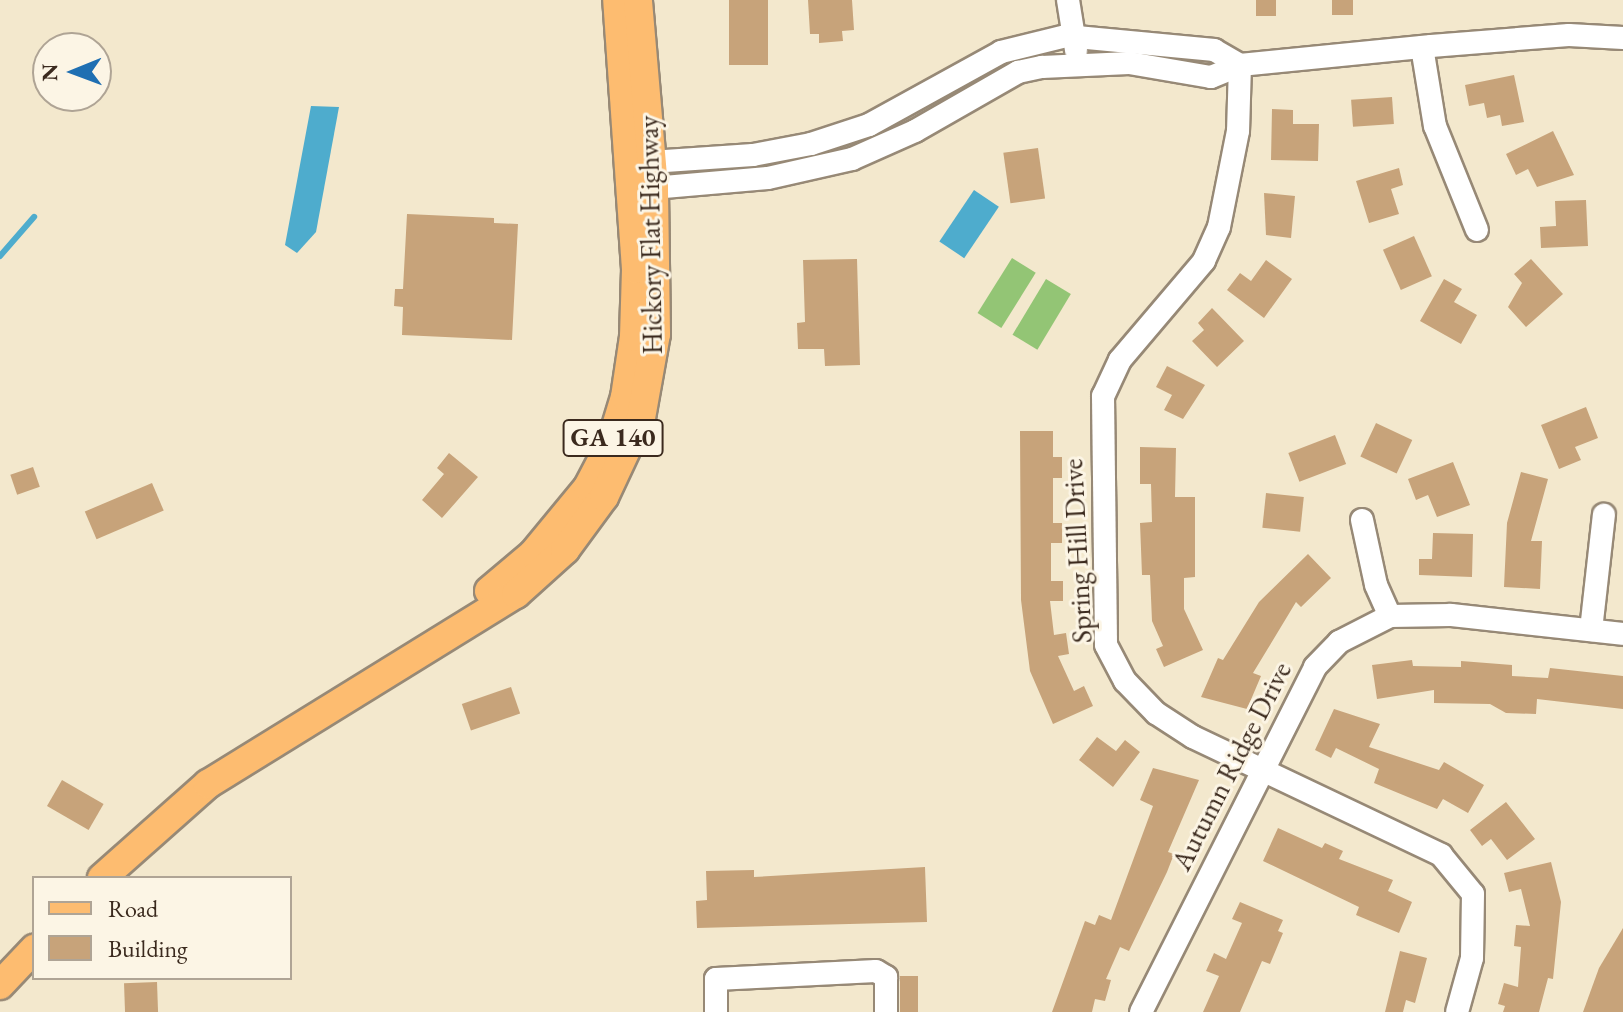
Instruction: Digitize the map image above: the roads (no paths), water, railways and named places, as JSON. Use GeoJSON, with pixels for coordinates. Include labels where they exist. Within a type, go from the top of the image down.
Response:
{"type":"FeatureCollection","features":[{"type":"Feature","properties":{"kind":"main road","name":"Hickory Flat Highway"},"geometry":{"type":"LineString","coordinates":[[617,0],[642,176]]}},
{"type":"Feature","properties":{"kind":"main road","name":"Hickory Flat Highway"},"geometry":{"type":"LineString","coordinates":[[104,876],[208,784],[454,630],[476,600],[553,532],[588,487],[611,443],[625,397],[634,337],[642,176],[638,0]]}},
{"type":"Feature","properties":{"kind":"main road"},"geometry":{"type":"LineString","coordinates":[[0,985],[32,951]]}},
{"type":"Feature","properties":{"kind":"street"},"geometry":{"type":"LineString","coordinates":[[1068,0],[1075,36],[1076,63]]}},
{"type":"Feature","properties":{"kind":"street"},"geometry":{"type":"LineString","coordinates":[[642,176],[768,178],[838,163],[915,131],[1018,72],[1076,63],[1129,63],[1211,77],[1240,65],[1422,47],[1569,35],[1623,38]]}},
{"type":"Feature","properties":{"kind":"street"},"geometry":{"type":"LineString","coordinates":[[642,176],[811,144],[869,125],[1001,52],[1075,36],[1214,50],[1240,65]]}},
{"type":"Feature","properties":{"kind":"street"},"geometry":{"type":"LineString","coordinates":[[1422,47],[1435,126],[1477,230]]}},
{"type":"Feature","properties":{"kind":"street","name":"Spring Hill Drive"},"geometry":{"type":"LineString","coordinates":[[1240,65],[1238,131],[1219,227],[1204,261],[1120,360],[1103,396],[1106,645],[1125,681],[1156,713],[1261,769],[1441,855],[1473,894],[1472,958],[1457,1012]]}},
{"type":"Feature","properties":{"kind":"street"},"geometry":{"type":"LineString","coordinates":[[1591,630],[1604,515]]}},
{"type":"Feature","properties":{"kind":"street"},"geometry":{"type":"LineString","coordinates":[[1362,520],[1376,585],[1390,616]]}},
{"type":"Feature","properties":{"kind":"street","name":"Autumn Ridge Drive"},"geometry":{"type":"LineString","coordinates":[[1141,1012],[1315,667],[1339,642],[1390,616],[1451,615],[1623,634]]}},
{"type":"Feature","properties":{"kind":"street"},"geometry":{"type":"LineString","coordinates":[[716,1012],[716,979],[876,971],[886,977],[886,1012]]}},
{"type":"Feature","properties":{"kind":"water"},"geometry":{"type":"Polygon","coordinates":[[[311,106],[339,107],[316,232],[297,253],[285,245],[311,106]]]}},
{"type":"Feature","properties":{"kind":"water"},"geometry":{"type":"Polygon","coordinates":[[[974,190],[999,207],[964,258],[939,241],[974,190]]]}},
{"type":"Feature","properties":{"kind":"waterway"},"geometry":{"type":"LineString","coordinates":[[0,256],[34,217]]}}]}
